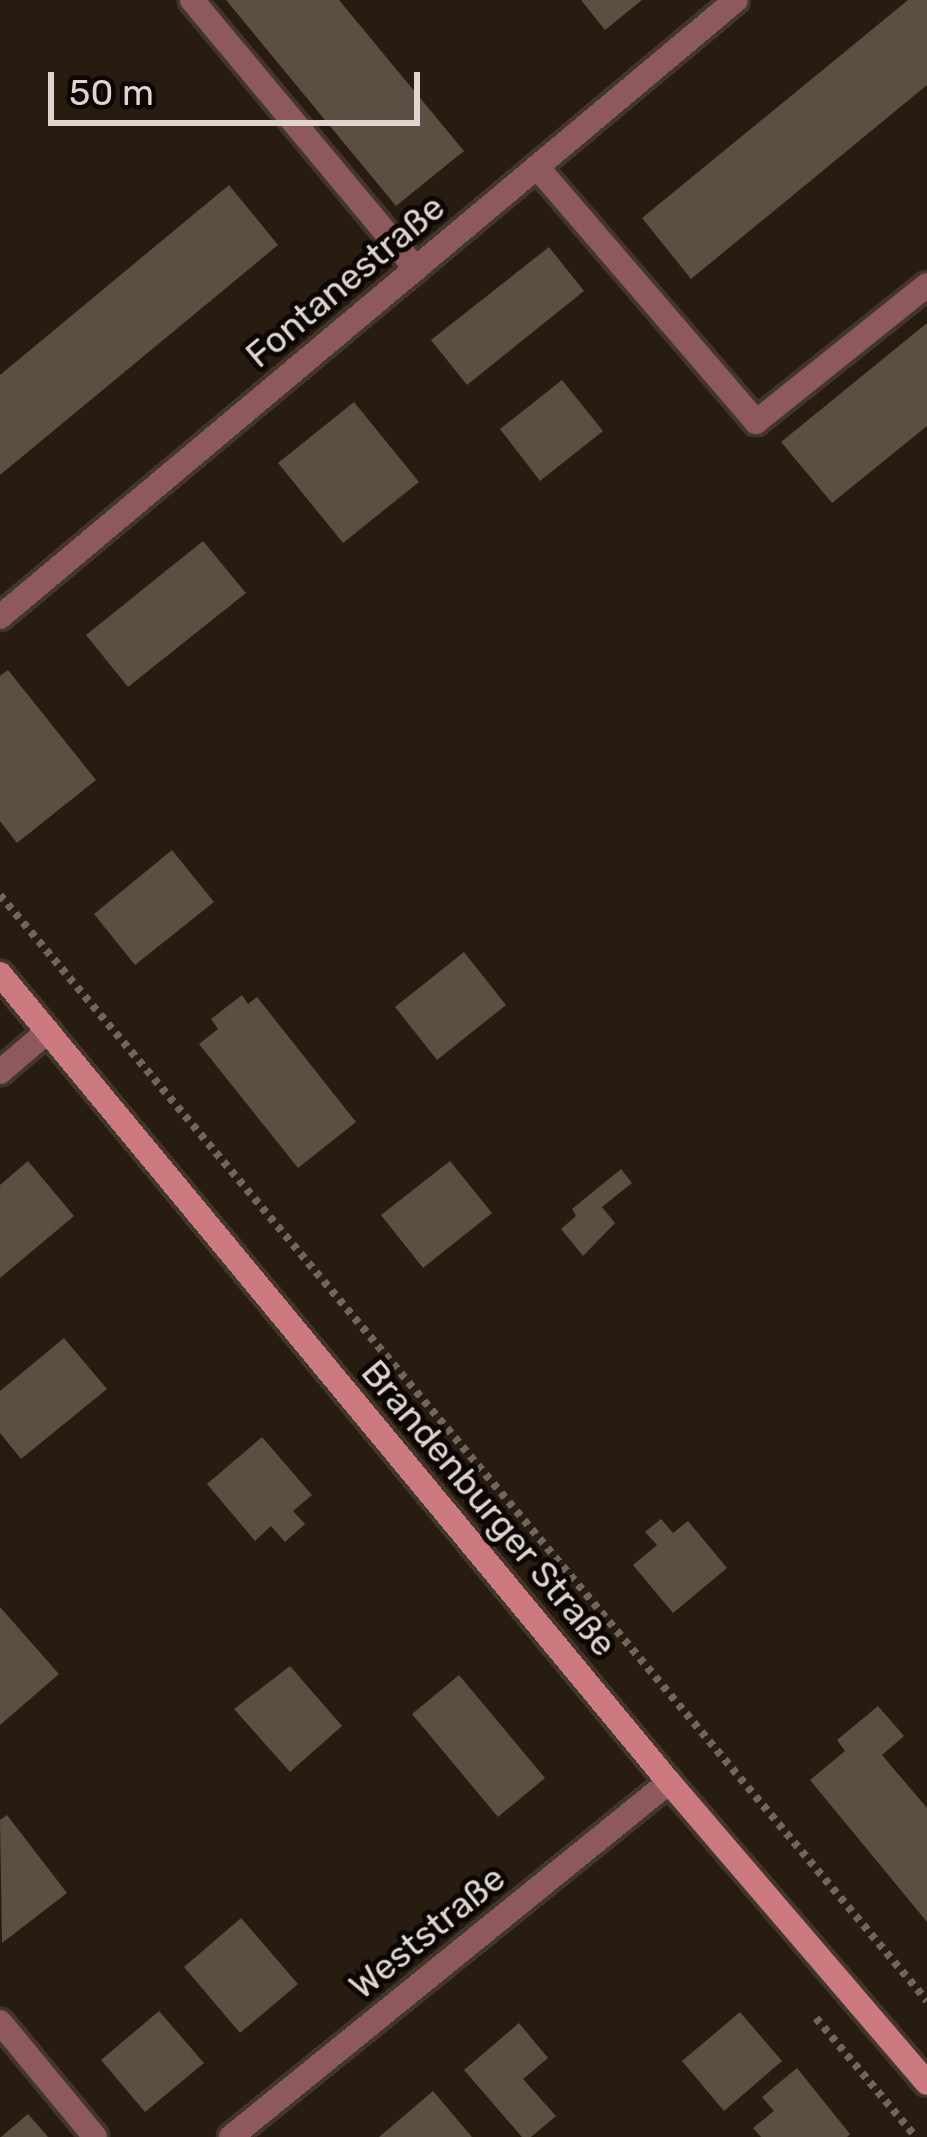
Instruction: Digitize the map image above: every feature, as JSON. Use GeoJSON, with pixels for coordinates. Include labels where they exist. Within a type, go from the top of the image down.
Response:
{"type":"FeatureCollection","features":[{"type":"Feature","properties":{"kind":"street"},"geometry":{"type":"LineString","coordinates":[[192,0],[416,269]]}},
{"type":"Feature","properties":{"kind":"street","name":"Fontanestraße"},"geometry":{"type":"LineString","coordinates":[[0,617],[736,0]]}},
{"type":"Feature","properties":{"kind":"street"},"geometry":{"type":"LineString","coordinates":[[537,167],[756,422],[927,285]]}},
{"type":"Feature","properties":{"kind":"street","name":"Brandenburger Straße"},"geometry":{"type":"LineString","coordinates":[[0,974],[670,1783],[927,2083]]}},
{"type":"Feature","properties":{"kind":"street"},"geometry":{"type":"LineString","coordinates":[[0,1072],[48,1031]]}},
{"type":"Feature","properties":{"kind":"street","name":"Weststraße"},"geometry":{"type":"LineString","coordinates":[[231,2137],[670,1783]]}},
{"type":"Feature","properties":{"kind":"street"},"geometry":{"type":"LineString","coordinates":[[0,2022],[95,2137]]}},
{"type":"Feature","properties":{"kind":"path"},"geometry":{"type":"LineString","coordinates":[[0,895],[927,2001]]}},
{"type":"Feature","properties":{"kind":"building"},"geometry":{"type":"Polygon","coordinates":[[[226,0],[339,0],[464,151],[396,206],[226,0]]]}},
{"type":"Feature","properties":{"kind":"building"},"geometry":{"type":"Polygon","coordinates":[[[581,0],[642,0],[605,30],[581,0]]]}},
{"type":"Feature","properties":{"kind":"building"},"geometry":{"type":"Polygon","coordinates":[[[908,0],[927,0],[927,85],[691,279],[642,218],[908,0]]]}},
{"type":"Feature","properties":{"kind":"building"},"geometry":{"type":"Polygon","coordinates":[[[229,185],[278,245],[0,475],[0,375],[229,185]]]}},
{"type":"Feature","properties":{"kind":"building"},"geometry":{"type":"Polygon","coordinates":[[[549,247],[584,291],[467,385],[431,340],[549,247]]]}},
{"type":"Feature","properties":{"kind":"building"},"geometry":{"type":"Polygon","coordinates":[[[927,323],[927,426],[832,503],[781,442],[927,323]]]}},
{"type":"Feature","properties":{"kind":"building"},"geometry":{"type":"Polygon","coordinates":[[[562,380],[603,431],[540,481],[500,429],[562,380]]]}},
{"type":"Feature","properties":{"kind":"building"},"geometry":{"type":"Polygon","coordinates":[[[354,402],[419,482],[343,543],[278,463],[354,402]]]}},
{"type":"Feature","properties":{"kind":"building"},"geometry":{"type":"Polygon","coordinates":[[[203,541],[246,593],[128,687],[86,635],[203,541]]]}},
{"type":"Feature","properties":{"kind":"building"},"geometry":{"type":"Polygon","coordinates":[[[8,670],[96,780],[17,843],[0,821],[0,676],[8,670]]]}},
{"type":"Feature","properties":{"kind":"building"},"geometry":{"type":"Polygon","coordinates":[[[172,850],[214,902],[135,965],[94,914],[172,850]]]}},
{"type":"Feature","properties":{"kind":"building"},"geometry":{"type":"Polygon","coordinates":[[[464,952],[506,1005],[437,1060],[395,1007],[464,952]]]}},
{"type":"Feature","properties":{"kind":"building"},"geometry":{"type":"Polygon","coordinates":[[[242,995],[248,1004],[257,997],[356,1122],[298,1168],[199,1044],[218,1029],[211,1019],[242,995]]]}},
{"type":"Feature","properties":{"kind":"building"},"geometry":{"type":"Polygon","coordinates":[[[28,1161],[74,1216],[0,1278],[0,1185],[28,1161]]]}},
{"type":"Feature","properties":{"kind":"building"},"geometry":{"type":"Polygon","coordinates":[[[450,1161],[492,1213],[423,1268],[381,1215],[450,1161]]]}},
{"type":"Feature","properties":{"kind":"building"},"geometry":{"type":"Polygon","coordinates":[[[621,1169],[632,1183],[602,1207],[615,1223],[583,1256],[561,1229],[576,1216],[572,1209],[621,1169]]]}},
{"type":"Feature","properties":{"kind":"building"},"geometry":{"type":"Polygon","coordinates":[[[64,1338],[107,1389],[21,1459],[0,1433],[0,1391],[64,1338]]]}},
{"type":"Feature","properties":{"kind":"building"},"geometry":{"type":"Polygon","coordinates":[[[262,1437],[312,1495],[293,1511],[305,1524],[285,1542],[271,1526],[255,1541],[207,1484],[262,1437]]]}},
{"type":"Feature","properties":{"kind":"building"},"geometry":{"type":"Polygon","coordinates":[[[661,1519],[673,1533],[688,1521],[727,1568],[673,1613],[633,1565],[657,1545],[645,1532],[661,1519]]]}},
{"type":"Feature","properties":{"kind":"building"},"geometry":{"type":"Polygon","coordinates":[[[0,1607],[59,1674],[0,1725],[0,1607]]]}},
{"type":"Feature","properties":{"kind":"building"},"geometry":{"type":"Polygon","coordinates":[[[290,1666],[342,1726],[290,1772],[234,1709],[290,1666]]]}},
{"type":"Feature","properties":{"kind":"building"},"geometry":{"type":"Polygon","coordinates":[[[459,1675],[545,1778],[498,1817],[412,1714],[459,1675]]]}},
{"type":"Feature","properties":{"kind":"building"},"geometry":{"type":"Polygon","coordinates":[[[878,1706],[904,1736],[882,1755],[927,1808],[927,1922],[810,1780],[845,1751],[837,1740],[878,1706]]]}},
{"type":"Feature","properties":{"kind":"building"},"geometry":{"type":"Polygon","coordinates":[[[7,1815],[67,1893],[2,1943],[0,1820],[7,1815]]]}},
{"type":"Feature","properties":{"kind":"building"},"geometry":{"type":"Polygon","coordinates":[[[241,1918],[298,1984],[240,2033],[184,1967],[241,1918]]]}},
{"type":"Feature","properties":{"kind":"building"},"geometry":{"type":"Polygon","coordinates":[[[159,2011],[204,2063],[145,2112],[101,2060],[159,2011]]]}},
{"type":"Feature","properties":{"kind":"building"},"geometry":{"type":"Polygon","coordinates":[[[740,2012],[782,2061],[724,2111],[682,2061],[740,2012]]]}},
{"type":"Feature","properties":{"kind":"building"},"geometry":{"type":"Polygon","coordinates":[[[519,2023],[548,2058],[523,2079],[556,2116],[531,2137],[522,2137],[464,2070],[519,2023]]]}},
{"type":"Feature","properties":{"kind":"building"},"geometry":{"type":"Polygon","coordinates":[[[797,2068],[850,2134],[847,2137],[761,2137],[753,2128],[774,2111],[762,2097],[797,2068]]]}},
{"type":"Feature","properties":{"kind":"building"},"geometry":{"type":"Polygon","coordinates":[[[433,2091],[472,2137],[379,2137],[392,2126],[433,2091]]]}},
{"type":"Feature","properties":{"kind":"building"},"geometry":{"type":"Polygon","coordinates":[[[28,2114],[48,2137],[1,2137],[28,2114]]]}}]}
